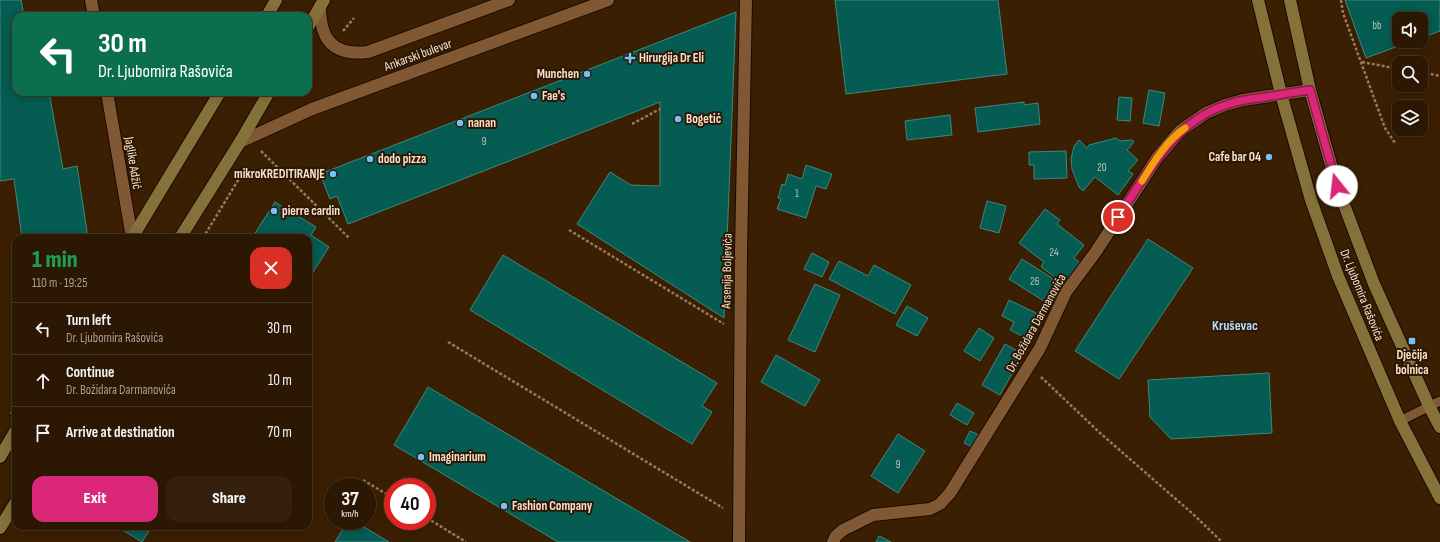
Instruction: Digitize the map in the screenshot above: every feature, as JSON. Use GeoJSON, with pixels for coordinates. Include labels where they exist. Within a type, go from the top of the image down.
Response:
{"type":"FeatureCollection","features":[{"type":"Feature","properties":{"kind":"street"},"geometry":{"type":"LineString","coordinates":[[92,0],[94,12]]}},
{"type":"Feature","properties":{"kind":"street"},"geometry":{"type":"LineString","coordinates":[[268,12],[276,0]]}},
{"type":"Feature","properties":{"kind":"street","name":"Ankarski bulevar"},"geometry":{"type":"LineString","coordinates":[[322,3],[320,21],[324,33],[329,40],[342,50],[354,53],[368,52],[509,0]]}},
{"type":"Feature","properties":{"kind":"street","name":"Ankarski bulevar"},"geometry":{"type":"LineString","coordinates":[[240,142],[312,109],[608,0]]}},
{"type":"Feature","properties":{"kind":"street","name":"Arsenija Boljevića"},"geometry":{"type":"LineString","coordinates":[[739,542],[741,243],[746,0]]}},
{"type":"Feature","properties":{"kind":"street","name":"Dr. Ljubomira Rašovića"},"geometry":{"type":"LineString","coordinates":[[1258,0],[1281,94],[1311,200],[1338,276],[1400,422],[1440,498]]}},
{"type":"Feature","properties":{"kind":"street","name":"Dr. Ljubomira Rašovića"},"geometry":{"type":"LineString","coordinates":[[1290,0],[1310,90],[1337,186],[1374,284],[1440,427]]}},
{"type":"Feature","properties":{"kind":"street"},"geometry":{"type":"LineString","coordinates":[[312,20],[322,3]]}},
{"type":"Feature","properties":{"kind":"street"},"geometry":{"type":"LineString","coordinates":[[1281,94],[1310,90]]}},
{"type":"Feature","properties":{"kind":"street","name":"Dr. Božidara Darmanovića"},"geometry":{"type":"LineString","coordinates":[[832,542],[843,530],[873,515],[930,509],[940,504],[950,493],[1040,348],[1066,292],[1095,252],[1157,158],[1180,131],[1206,113],[1225,105],[1243,100],[1281,94]]}},
{"type":"Feature","properties":{"kind":"street","name":"Jaglike Adžić"},"geometry":{"type":"LineString","coordinates":[[108,96],[131,234]]}},
{"type":"Feature","properties":{"kind":"street"},"geometry":{"type":"LineString","coordinates":[[134,234],[218,96]]}},
{"type":"Feature","properties":{"kind":"street"},"geometry":{"type":"LineString","coordinates":[[182,234],[267,96]]}},
{"type":"Feature","properties":{"kind":"street"},"geometry":{"type":"LineString","coordinates":[[0,457],[12,437]]}},
{"type":"Feature","properties":{"kind":"street"},"geometry":{"type":"LineString","coordinates":[[0,528],[12,508]]}},
{"type":"Feature","properties":{"kind":"lane"},"geometry":{"type":"LineString","coordinates":[[1400,422],[1440,401]]}},
{"type":"Feature","properties":{"kind":"path"},"geometry":{"type":"LineString","coordinates":[[1340,0],[1343,13],[1385,128],[1395,143]]}},
{"type":"Feature","properties":{"kind":"path"},"geometry":{"type":"LineString","coordinates":[[341,33],[354,18]]}},
{"type":"Feature","properties":{"kind":"path"},"geometry":{"type":"LineString","coordinates":[[1361,62],[1392,68]]}},
{"type":"Feature","properties":{"kind":"path"},"geometry":{"type":"LineString","coordinates":[[1428,73],[1440,76]]}},
{"type":"Feature","properties":{"kind":"path"},"geometry":{"type":"LineString","coordinates":[[632,124],[660,109]]}},
{"type":"Feature","properties":{"kind":"path"},"geometry":{"type":"LineString","coordinates":[[258,147],[349,238]]}},
{"type":"Feature","properties":{"kind":"path"},"geometry":{"type":"LineString","coordinates":[[205,234],[242,173]]}},
{"type":"Feature","properties":{"kind":"path"},"geometry":{"type":"LineString","coordinates":[[569,230],[726,326]]}},
{"type":"Feature","properties":{"kind":"path"},"geometry":{"type":"LineString","coordinates":[[448,342],[728,511]]}},
{"type":"Feature","properties":{"kind":"path"},"geometry":{"type":"LineString","coordinates":[[1029,365],[1100,433],[1193,514],[1222,542]]}},
{"type":"Feature","properties":{"kind":"path"},"geometry":{"type":"LineString","coordinates":[[436,524],[466,542]]}},
{"type":"Feature","properties":{"kind":"building"},"geometry":{"type":"Polygon","coordinates":[[[0,0],[21,0],[23,12],[12,12],[12,96],[50,96],[63,169],[77,166],[87,234],[21,234],[14,179],[0,181],[0,0]]]}},
{"type":"Feature","properties":{"kind":"building"},"geometry":{"type":"Polygon","coordinates":[[[835,0],[998,0],[1007,74],[846,94],[835,0]]]}},
{"type":"Feature","properties":{"kind":"building"},"geometry":{"type":"Polygon","coordinates":[[[1345,0],[1440,0],[1440,31],[1428,35],[1428,12],[1392,12],[1393,48],[1366,58],[1345,0]]]}},
{"type":"Feature","properties":{"kind":"building"},"geometry":{"type":"Polygon","coordinates":[[[736,12],[724,318],[577,224],[610,172],[631,185],[660,186],[660,102],[348,224],[337,196],[330,199],[320,174],[736,12]]]}},
{"type":"Feature","properties":{"kind":"building"},"geometry":{"type":"Polygon","coordinates":[[[1149,90],[1165,93],[1159,126],[1143,123],[1149,90]]]}},
{"type":"Feature","properties":{"kind":"building"},"geometry":{"type":"Polygon","coordinates":[[[1119,97],[1132,98],[1130,121],[1117,120],[1119,97]]]}},
{"type":"Feature","properties":{"kind":"building"},"geometry":{"type":"Polygon","coordinates":[[[1024,102],[1024,105],[1038,103],[1040,124],[978,132],[975,108],[1024,102]]]}},
{"type":"Feature","properties":{"kind":"building"},"geometry":{"type":"Polygon","coordinates":[[[950,115],[952,135],[907,140],[905,121],[950,115]]]}},
{"type":"Feature","properties":{"kind":"building"},"geometry":{"type":"Polygon","coordinates":[[[1116,138],[1120,141],[1132,140],[1134,142],[1127,150],[1138,160],[1128,171],[1133,174],[1118,195],[1095,177],[1083,191],[1079,187],[1072,169],[1071,159],[1074,146],[1079,140],[1087,148],[1089,145],[1116,138]]]}},
{"type":"Feature","properties":{"kind":"building"},"geometry":{"type":"Polygon","coordinates":[[[1066,151],[1067,178],[1034,179],[1034,165],[1029,165],[1029,152],[1066,151]]]}},
{"type":"Feature","properties":{"kind":"building"},"geometry":{"type":"Polygon","coordinates":[[[806,165],[832,174],[826,189],[816,186],[806,218],[777,209],[781,199],[778,198],[782,184],[785,185],[788,174],[802,179],[806,165]]]}},
{"type":"Feature","properties":{"kind":"building"},"geometry":{"type":"Polygon","coordinates":[[[987,201],[1006,206],[999,233],[980,228],[987,201]]]}},
{"type":"Feature","properties":{"kind":"building"},"geometry":{"type":"Polygon","coordinates":[[[275,202],[316,227],[312,234],[255,234],[275,202]]]}},
{"type":"Feature","properties":{"kind":"building"},"geometry":{"type":"Polygon","coordinates":[[[1045,209],[1060,220],[1057,224],[1084,245],[1074,258],[1080,263],[1065,284],[1041,267],[1044,262],[1019,243],[1045,209]]]}},
{"type":"Feature","properties":{"kind":"building"},"geometry":{"type":"Polygon","coordinates":[[[312,236],[329,247],[312,274],[312,236]]]}},
{"type":"Feature","properties":{"kind":"building"},"geometry":{"type":"Polygon","coordinates":[[[1148,239],[1193,268],[1119,379],[1075,351],[1148,239]]]}},
{"type":"Feature","properties":{"kind":"building"},"geometry":{"type":"Polygon","coordinates":[[[812,253],[829,262],[822,277],[804,269],[812,253]]]}},
{"type":"Feature","properties":{"kind":"building"},"geometry":{"type":"Polygon","coordinates":[[[503,255],[717,383],[702,406],[712,412],[692,444],[470,310],[503,255]]]}},
{"type":"Feature","properties":{"kind":"building"},"geometry":{"type":"Polygon","coordinates":[[[1022,259],[1060,283],[1047,303],[1009,279],[1022,259]]]}},
{"type":"Feature","properties":{"kind":"building"},"geometry":{"type":"Polygon","coordinates":[[[839,261],[868,276],[874,265],[911,285],[895,314],[829,279],[839,261]]]}},
{"type":"Feature","properties":{"kind":"building"},"geometry":{"type":"Polygon","coordinates":[[[815,284],[840,295],[815,352],[788,340],[815,284]]]}},
{"type":"Feature","properties":{"kind":"building"},"geometry":{"type":"Polygon","coordinates":[[[1009,300],[1040,315],[1028,339],[1010,330],[1014,322],[1002,316],[1009,300]]]}},
{"type":"Feature","properties":{"kind":"building"},"geometry":{"type":"Polygon","coordinates":[[[907,306],[928,318],[917,336],[896,325],[907,306]]]}},
{"type":"Feature","properties":{"kind":"building"},"geometry":{"type":"Polygon","coordinates":[[[979,328],[994,338],[980,361],[964,351],[979,328]]]}},
{"type":"Feature","properties":{"kind":"building"},"geometry":{"type":"Polygon","coordinates":[[[1005,344],[1023,354],[1000,395],[982,385],[1005,344]]]}},
{"type":"Feature","properties":{"kind":"building"},"geometry":{"type":"Polygon","coordinates":[[[776,355],[820,380],[805,406],[761,382],[776,355]]]}},
{"type":"Feature","properties":{"kind":"building"},"geometry":{"type":"Polygon","coordinates":[[[1269,373],[1272,433],[1171,439],[1150,417],[1148,380],[1269,373]]]}},
{"type":"Feature","properties":{"kind":"building"},"geometry":{"type":"Polygon","coordinates":[[[428,387],[690,542],[558,542],[394,445],[428,387]]]}},
{"type":"Feature","properties":{"kind":"building"},"geometry":{"type":"Polygon","coordinates":[[[957,403],[974,413],[967,425],[950,415],[957,403]]]}},
{"type":"Feature","properties":{"kind":"building"},"geometry":{"type":"Polygon","coordinates":[[[970,431],[979,435],[973,447],[964,443],[970,431]]]}},
{"type":"Feature","properties":{"kind":"building"},"geometry":{"type":"Polygon","coordinates":[[[898,434],[925,451],[898,493],[871,476],[898,434]]]}},
{"type":"Feature","properties":{"kind":"building"},"geometry":{"type":"Polygon","coordinates":[[[122,530],[150,530],[142,542],[122,530]]]}},
{"type":"Feature","properties":{"kind":"building"},"geometry":{"type":"Polygon","coordinates":[[[342,530],[369,530],[389,542],[335,542],[342,530]]]}},
{"type":"Feature","properties":{"kind":"building"},"geometry":{"type":"Polygon","coordinates":[[[879,536],[891,542],[876,542],[879,536]]]}},
{"type":"Feature","properties":{"kind":"slow traffic"},"geometry":{"type":"LineString","coordinates":[[1142,181],[1157,158],[1180,131],[1185,128]]}},
{"type":"Feature","properties":{"kind":"place","name":"Hirurgija Dr Eli"},"geometry":{"type":"Point","coordinates":[630,58]}},
{"type":"Feature","properties":{"kind":"place","name":"Munchen"},"geometry":{"type":"Point","coordinates":[587,74]}},
{"type":"Feature","properties":{"kind":"place","name":"Fae's"},"geometry":{"type":"Point","coordinates":[534,96]}},
{"type":"Feature","properties":{"kind":"place","name":"Bogetić"},"geometry":{"type":"Point","coordinates":[678,119]}},
{"type":"Feature","properties":{"kind":"place","name":"nanan"},"geometry":{"type":"Point","coordinates":[460,123]}},
{"type":"Feature","properties":{"kind":"place","name":"Cafe bar 04"},"geometry":{"type":"Point","coordinates":[1269,157]}},
{"type":"Feature","properties":{"kind":"place","name":"dodo pizza"},"geometry":{"type":"Point","coordinates":[370,159]}},
{"type":"Feature","properties":{"kind":"place","name":"mikroKREDITIRANJE"},"geometry":{"type":"Point","coordinates":[333,174]}},
{"type":"Feature","properties":{"kind":"place","name":"pierre cardin"},"geometry":{"type":"Point","coordinates":[274,211]}},
{"type":"Feature","properties":{"kind":"place","name":"Dječija bolnica"},"geometry":{"type":"Point","coordinates":[1412,341]}},
{"type":"Feature","properties":{"kind":"place","name":"Imaginarium"},"geometry":{"type":"Point","coordinates":[421,457]}},
{"type":"Feature","properties":{"kind":"place","name":"Fashion Company"},"geometry":{"type":"Point","coordinates":[504,506]}},
{"type":"Feature","properties":{"kind":"district","name":"Kruševac"},"geometry":{"type":"Point","coordinates":[1235,325]}},
{"type":"Feature","properties":{"kind":"route"},"geometry":{"type":"LineString","coordinates":[[1118,217],[1157,158],[1180,131],[1206,113],[1225,105],[1243,100],[1281,94],[1310,90],[1337,186]]}}]}
